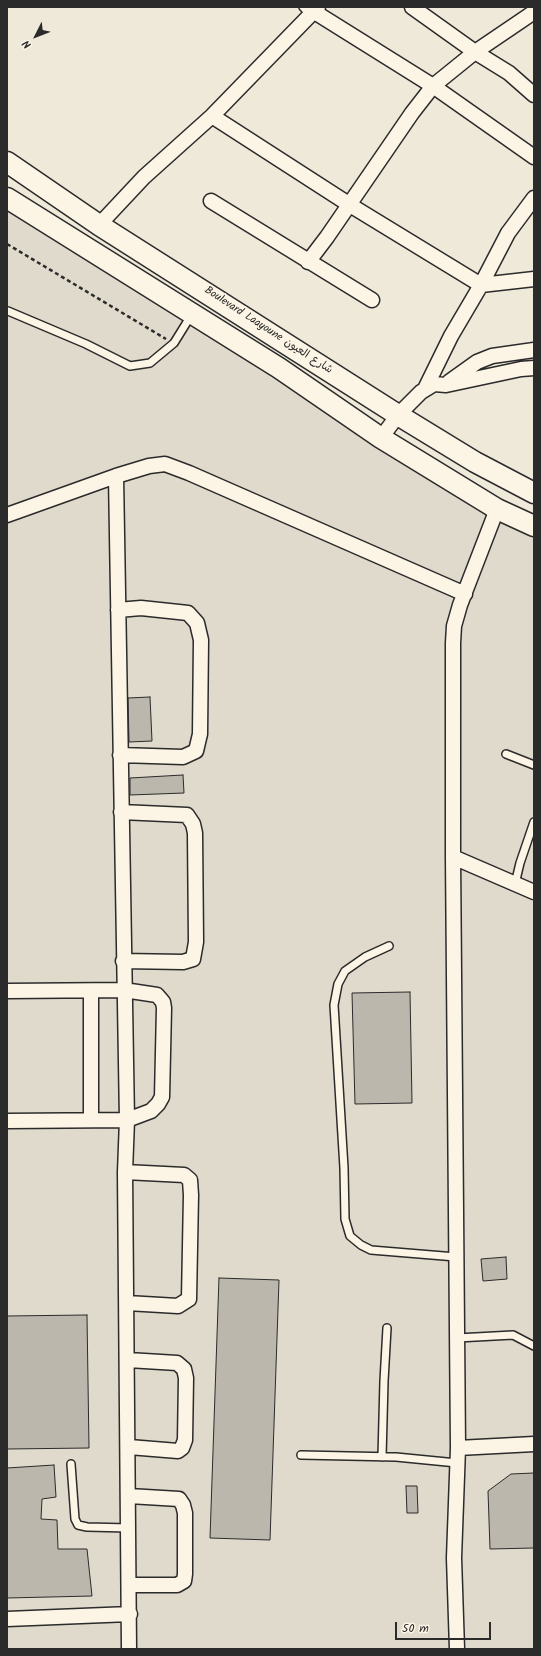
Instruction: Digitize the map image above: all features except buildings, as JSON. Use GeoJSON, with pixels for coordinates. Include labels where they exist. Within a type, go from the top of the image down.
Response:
{"type":"FeatureCollection","features":[{"type":"Feature","properties":{"kind":"street"},"geometry":{"type":"LineString","coordinates":[[421,9],[475,52],[509,73],[534,95]]}},
{"type":"Feature","properties":{"kind":"street"},"geometry":{"type":"LineString","coordinates":[[99,225],[144,177],[212,116],[311,10],[433,86],[534,157]]}},
{"type":"Feature","properties":{"kind":"street"},"geometry":{"type":"LineString","coordinates":[[308,262],[350,205],[412,112],[433,86],[475,52],[534,12]]}},
{"type":"Feature","properties":{"kind":"street"},"geometry":{"type":"LineString","coordinates":[[212,116],[350,205],[481,285],[534,280]]}},
{"type":"Feature","properties":{"kind":"street","name":"Boulevard Laayoune شارع العيون"},"geometry":{"type":"LineString","coordinates":[[7,162],[99,225],[398,415],[475,462],[534,493]]}},
{"type":"Feature","properties":{"kind":"street"},"geometry":{"type":"LineString","coordinates":[[7,198],[279,368],[381,438],[497,509],[534,526]]}},
{"type":"Feature","properties":{"kind":"street"},"geometry":{"type":"LineString","coordinates":[[425,389],[451,336],[481,285],[508,233],[534,198]]}},
{"type":"Feature","properties":{"kind":"street"},"geometry":{"type":"LineString","coordinates":[[211,201],[372,300]]}},
{"type":"Feature","properties":{"kind":"street"},"geometry":{"type":"LineString","coordinates":[[446,385],[477,362],[492,356],[534,350]]}},
{"type":"Feature","properties":{"kind":"street"},"geometry":{"type":"LineString","coordinates":[[381,438],[398,415],[425,389],[434,384],[446,385],[521,369],[534,368]]}},
{"type":"Feature","properties":{"kind":"street"},"geometry":{"type":"LineString","coordinates":[[7,515],[116,476],[157,464],[174,467],[465,594]]}},
{"type":"Feature","properties":{"kind":"street"},"geometry":{"type":"LineString","coordinates":[[116,476],[123,960],[127,1120],[125,1172],[129,1447],[129,1649]]}},
{"type":"Feature","properties":{"kind":"street"},"geometry":{"type":"LineString","coordinates":[[457,1649],[454,1558],[458,1448],[453,857],[453,643],[456,617],[497,509]]}},
{"type":"Feature","properties":{"kind":"street"},"geometry":{"type":"LineString","coordinates":[[118,610],[141,608],[188,613],[197,623],[201,640],[200,734],[196,751],[183,757],[120,755]]}},
{"type":"Feature","properties":{"kind":"street"},"geometry":{"type":"LineString","coordinates":[[121,812],[187,815],[193,824],[195,833],[196,942],[193,959],[183,962],[123,960]]}},
{"type":"Feature","properties":{"kind":"street"},"geometry":{"type":"LineString","coordinates":[[453,857],[534,892]]}},
{"type":"Feature","properties":{"kind":"street"},"geometry":{"type":"LineString","coordinates":[[7,991],[124,990],[157,995],[163,1002],[164,1008],[162,1097],[151,1111],[127,1120],[91,1119],[7,1121]]}},
{"type":"Feature","properties":{"kind":"street"},"geometry":{"type":"LineString","coordinates":[[91,991],[91,1119]]}},
{"type":"Feature","properties":{"kind":"street"},"geometry":{"type":"LineString","coordinates":[[125,1172],[184,1175],[190,1180],[191,1194],[189,1299],[178,1306],[127,1303]]}},
{"type":"Feature","properties":{"kind":"street"},"geometry":{"type":"LineString","coordinates":[[128,1360],[177,1363],[184,1369],[186,1378],[186,1440],[182,1448],[178,1451],[129,1447]]}},
{"type":"Feature","properties":{"kind":"street"},"geometry":{"type":"LineString","coordinates":[[458,1448],[534,1444]]}},
{"type":"Feature","properties":{"kind":"street"},"geometry":{"type":"LineString","coordinates":[[129,1496],[178,1499],[183,1505],[185,1513],[184,1581],[177,1585],[130,1585]]}},
{"type":"Feature","properties":{"kind":"street"},"geometry":{"type":"LineString","coordinates":[[7,1619],[130,1614]]}},
{"type":"Feature","properties":{"kind":"lane"},"geometry":{"type":"LineString","coordinates":[[8,311],[86,344],[130,366],[150,363],[174,343],[192,314]]}},
{"type":"Feature","properties":{"kind":"lane"},"geometry":{"type":"LineString","coordinates":[[506,754],[534,765]]}},
{"type":"Feature","properties":{"kind":"lane"},"geometry":{"type":"LineString","coordinates":[[515,884],[520,863],[534,822]]}},
{"type":"Feature","properties":{"kind":"lane"},"geometry":{"type":"LineString","coordinates":[[389,946],[345,971],[338,984],[334,1005],[344,1168],[344,1219],[350,1236],[361,1246],[371,1250],[456,1256]]}},
{"type":"Feature","properties":{"kind":"lane"},"geometry":{"type":"LineString","coordinates":[[382,1457],[387,1328]]}},
{"type":"Feature","properties":{"kind":"lane"},"geometry":{"type":"LineString","coordinates":[[457,1338],[513,1335],[534,1346]]}},
{"type":"Feature","properties":{"kind":"lane"},"geometry":{"type":"LineString","coordinates":[[301,1455],[382,1457],[457,1463]]}},
{"type":"Feature","properties":{"kind":"lane"},"geometry":{"type":"LineString","coordinates":[[71,1464],[75,1519],[78,1525],[87,1527],[129,1528]]}},
{"type":"Feature","properties":{"kind":"path"},"geometry":{"type":"LineString","coordinates":[[7,244],[174,343]]}},
{"type":"Feature","properties":{"kind":"shaded area"},"geometry":{"type":"Polygon","coordinates":[[[7,198],[534,526],[534,1649],[7,1649],[7,198]]]}}]}
